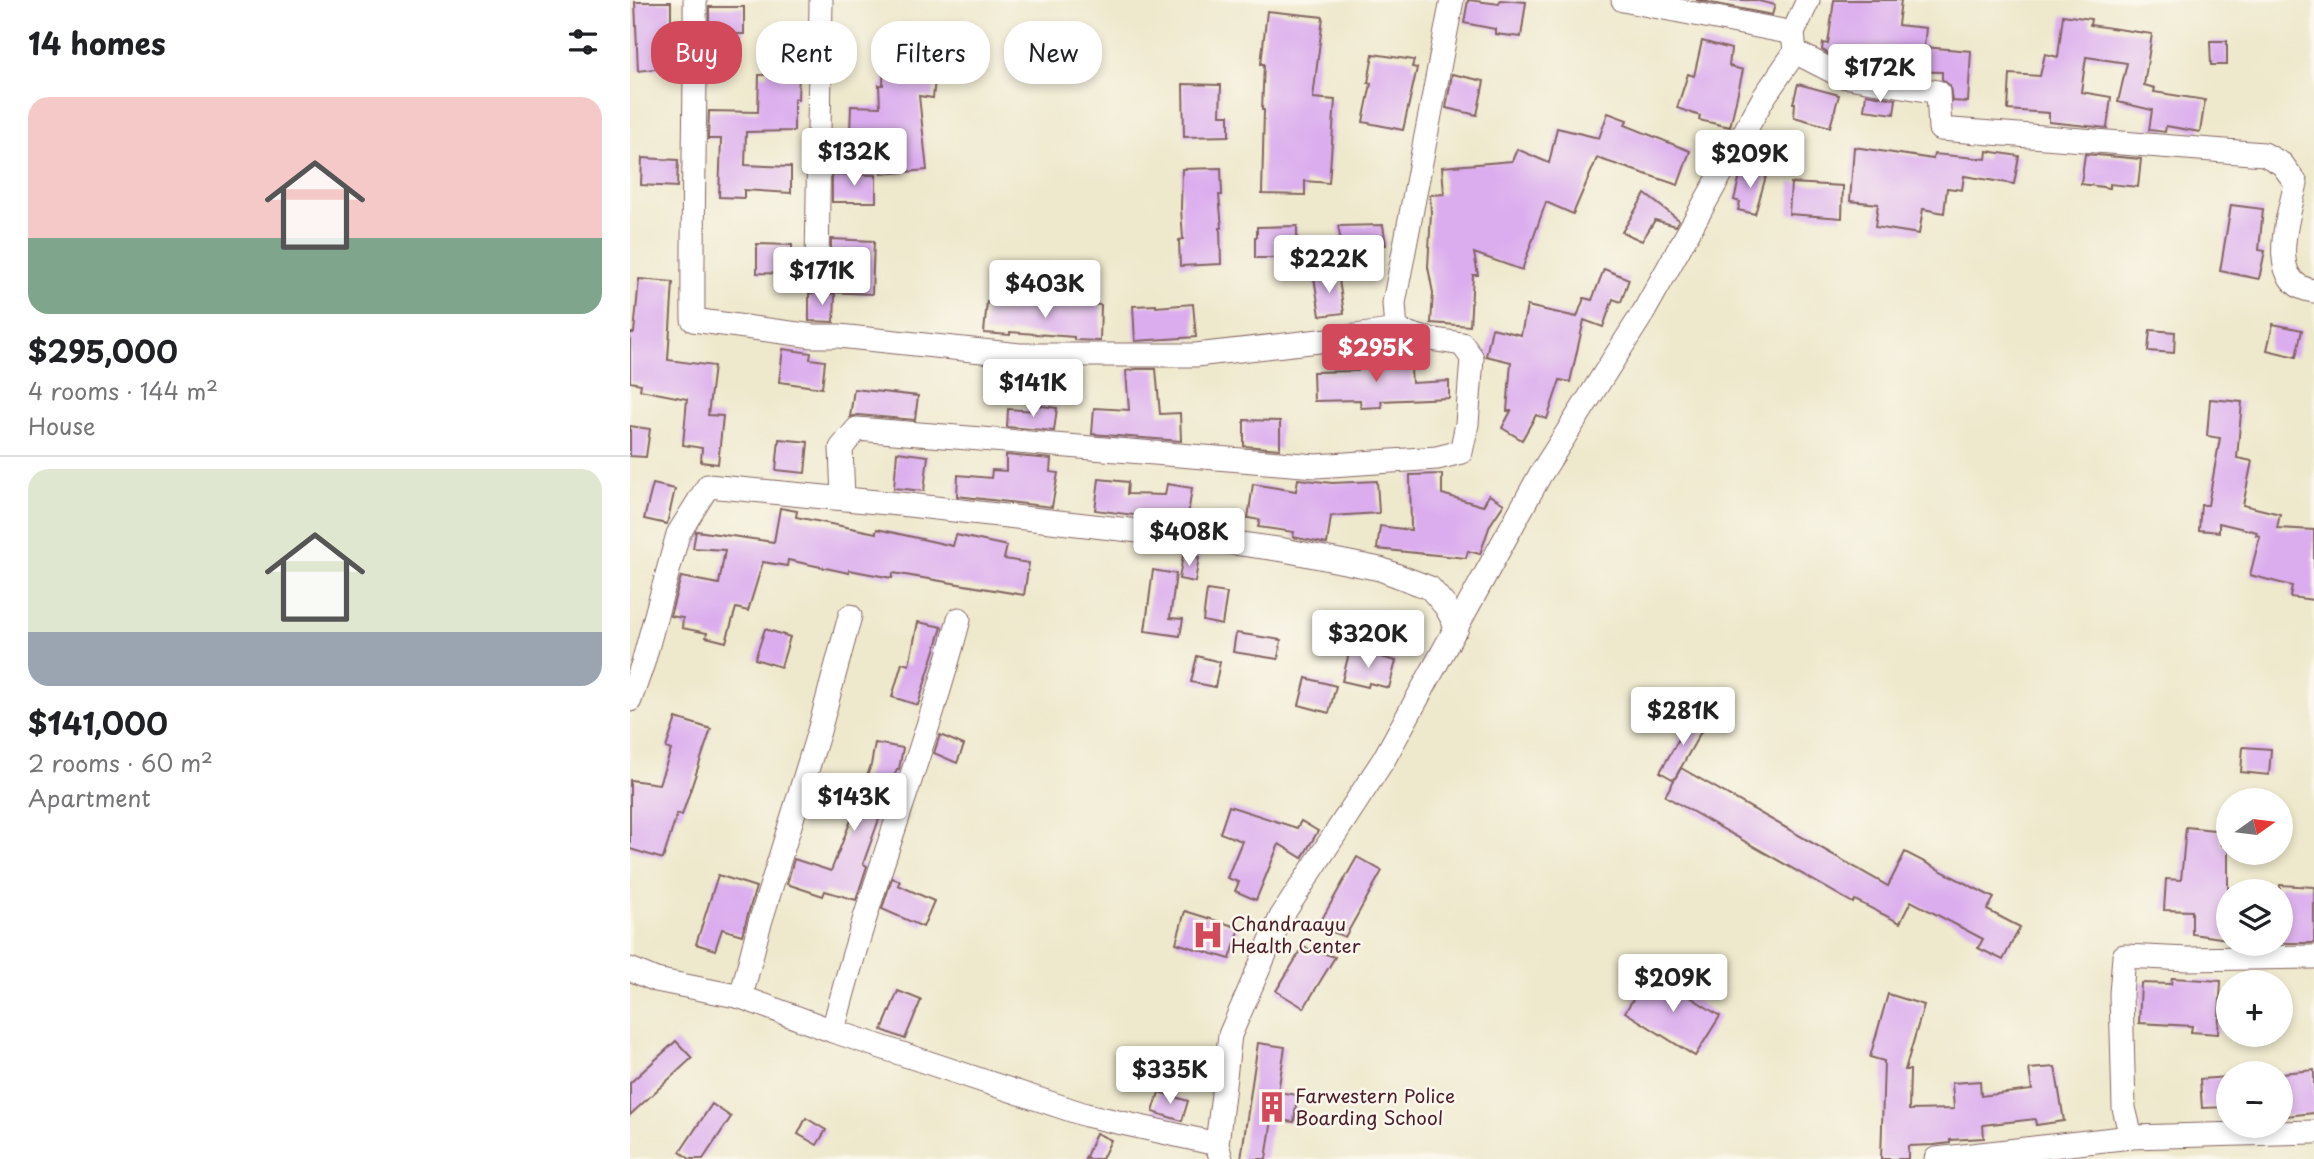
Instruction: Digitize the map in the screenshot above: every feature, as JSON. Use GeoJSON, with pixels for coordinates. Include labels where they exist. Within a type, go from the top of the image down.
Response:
{"type":"FeatureCollection","features":[{"type":"Feature","properties":{"kind":"street"},"geometry":{"type":"LineString","coordinates":[[695,0],[693,320],[813,336],[839,336],[1020,355],[1196,355],[1396,330],[1423,338],[1462,344],[1472,358],[1467,424],[1461,452],[1437,458],[1316,466],[857,429],[841,448],[843,498]]}},
{"type":"Feature","properties":{"kind":"street"},"geometry":{"type":"LineString","coordinates":[[817,265],[821,0]]}},
{"type":"Feature","properties":{"kind":"street"},"geometry":{"type":"LineString","coordinates":[[1396,330],[1394,303],[1452,0]]}},
{"type":"Feature","properties":{"kind":"street"},"geometry":{"type":"LineString","coordinates":[[1623,0],[1794,43],[1842,76],[1938,92],[1940,129],[2264,154],[2282,164],[2296,183],[2283,262],[2290,281],[2305,290],[2314,291]]}},
{"type":"Feature","properties":{"kind":"street"},"geometry":{"type":"LineString","coordinates":[[630,970],[656,980],[741,997],[833,1031],[1086,1115],[1219,1152],[1230,1035],[1281,916],[1384,759],[1540,475],[1643,313],[1794,43],[1808,0]]}},
{"type":"Feature","properties":{"kind":"street"},"geometry":{"type":"LineString","coordinates":[[630,699],[643,663],[678,534],[708,486],[843,498],[1284,550],[1380,569],[1430,588],[1446,607],[1457,628]]}},
{"type":"Feature","properties":{"kind":"street"},"geometry":{"type":"LineString","coordinates":[[741,997],[759,926],[819,731],[850,617]]}},
{"type":"Feature","properties":{"kind":"street"},"geometry":{"type":"LineString","coordinates":[[833,1031],[847,973],[941,688],[959,619]]}},
{"type":"Feature","properties":{"kind":"street"},"geometry":{"type":"LineString","coordinates":[[2131,1136],[2124,1108],[2121,995],[2124,956],[2188,959],[2314,957]]}},
{"type":"Feature","properties":{"kind":"street"},"geometry":{"type":"LineString","coordinates":[[1936,1159],[2131,1136],[2314,1132]]}},
{"type":"Feature","properties":{"kind":"building"},"geometry":{"type":"Polygon","coordinates":[[[1468,0],[1499,4],[1500,0],[1526,2],[1521,37],[1495,34],[1495,29],[1464,23],[1468,0]]]}},
{"type":"Feature","properties":{"kind":"building"},"geometry":{"type":"Polygon","coordinates":[[[1696,0],[1755,0],[1775,5],[1772,15],[1696,0]]]}},
{"type":"Feature","properties":{"kind":"building"},"geometry":{"type":"Polygon","coordinates":[[[1834,0],[1901,0],[1898,25],[1926,28],[1924,47],[1971,51],[1968,102],[1952,101],[1950,86],[1942,79],[1942,72],[1899,71],[1846,63],[1822,50],[1823,43],[1828,44],[1834,0]]]}},
{"type":"Feature","properties":{"kind":"building"},"geometry":{"type":"Polygon","coordinates":[[[635,2],[671,2],[671,21],[651,21],[651,69],[638,71],[635,2]]]}},
{"type":"Feature","properties":{"kind":"building"},"geometry":{"type":"Polygon","coordinates":[[[709,7],[744,7],[744,34],[742,21],[709,21],[709,7]]]}},
{"type":"Feature","properties":{"kind":"building"},"geometry":{"type":"Polygon","coordinates":[[[1267,11],[1323,17],[1313,98],[1335,100],[1329,183],[1305,181],[1305,195],[1262,194],[1264,64],[1261,64],[1267,11]]]}},
{"type":"Feature","properties":{"kind":"building"},"geometry":{"type":"Polygon","coordinates":[[[2063,15],[2091,19],[2090,25],[2152,34],[2144,85],[2155,88],[2154,92],[2205,100],[2200,132],[2166,126],[2165,132],[2149,130],[2152,110],[2118,102],[2127,63],[2086,57],[2081,92],[2111,97],[2107,128],[2049,122],[2049,113],[2008,110],[2010,74],[2040,76],[2045,54],[2058,57],[2063,15]]]}},
{"type":"Feature","properties":{"kind":"building"},"geometry":{"type":"Polygon","coordinates":[[[1702,41],[1731,49],[1729,66],[1743,70],[1730,127],[1699,120],[1700,116],[1677,108],[1688,74],[1694,76],[1702,41]]]}},
{"type":"Feature","properties":{"kind":"building"},"geometry":{"type":"Polygon","coordinates":[[[2210,41],[2227,41],[2227,65],[2211,65],[2210,41]]]}},
{"type":"Feature","properties":{"kind":"building"},"geometry":{"type":"Polygon","coordinates":[[[1373,54],[1414,60],[1412,67],[1417,68],[1403,130],[1363,122],[1371,84],[1368,83],[1373,54]]]}},
{"type":"Feature","properties":{"kind":"building"},"geometry":{"type":"Polygon","coordinates":[[[1452,74],[1484,81],[1477,115],[1446,108],[1452,74]]]}},
{"type":"Feature","properties":{"kind":"building"},"geometry":{"type":"Polygon","coordinates":[[[759,84],[799,84],[798,99],[794,99],[794,131],[746,132],[745,165],[791,167],[791,193],[744,190],[744,198],[719,197],[721,139],[708,139],[709,111],[758,112],[759,84]]]}},
{"type":"Feature","properties":{"kind":"building"},"geometry":{"type":"Polygon","coordinates":[[[935,84],[933,98],[919,96],[927,170],[882,174],[878,136],[850,134],[851,106],[880,107],[879,85],[935,84]]]}},
{"type":"Feature","properties":{"kind":"building"},"geometry":{"type":"Polygon","coordinates":[[[1183,84],[1221,85],[1220,115],[1229,115],[1229,136],[1184,137],[1183,84]]]}},
{"type":"Feature","properties":{"kind":"building"},"geometry":{"type":"Polygon","coordinates":[[[1798,84],[1839,95],[1830,127],[1794,117],[1793,103],[1798,84]]]}},
{"type":"Feature","properties":{"kind":"building"},"geometry":{"type":"Polygon","coordinates":[[[1866,94],[1896,99],[1894,114],[1864,110],[1866,94]]]}},
{"type":"Feature","properties":{"kind":"building"},"geometry":{"type":"Polygon","coordinates":[[[1608,113],[1627,120],[1625,125],[1690,151],[1678,185],[1597,158],[1573,214],[1546,202],[1522,270],[1474,253],[1478,275],[1473,275],[1470,326],[1431,323],[1433,293],[1428,267],[1430,195],[1444,194],[1442,167],[1512,161],[1517,149],[1549,163],[1557,128],[1599,138],[1608,113]]]}},
{"type":"Feature","properties":{"kind":"building"},"geometry":{"type":"Polygon","coordinates":[[[1854,147],[1933,159],[1934,154],[1986,159],[1987,151],[2019,156],[2014,184],[1964,176],[1962,190],[1947,188],[1944,213],[1923,209],[1919,234],[1875,227],[1878,204],[1850,201],[1854,147]]]}},
{"type":"Feature","properties":{"kind":"building"},"geometry":{"type":"Polygon","coordinates":[[[2085,154],[2141,159],[2138,187],[2110,184],[2110,188],[2081,184],[2085,154]]]}},
{"type":"Feature","properties":{"kind":"building"},"geometry":{"type":"Polygon","coordinates":[[[642,158],[678,160],[677,187],[641,185],[642,158]]]}},
{"type":"Feature","properties":{"kind":"building"},"geometry":{"type":"Polygon","coordinates":[[[1742,167],[1767,173],[1755,214],[1738,210],[1740,202],[1734,200],[1742,167]]]}},
{"type":"Feature","properties":{"kind":"building"},"geometry":{"type":"Polygon","coordinates":[[[1221,168],[1221,264],[1180,266],[1179,240],[1183,239],[1182,169],[1221,168]]]}},
{"type":"Feature","properties":{"kind":"building"},"geometry":{"type":"Polygon","coordinates":[[[832,174],[876,175],[876,202],[832,202],[832,174]]]}},
{"type":"Feature","properties":{"kind":"building"},"geometry":{"type":"Polygon","coordinates":[[[1791,183],[1843,186],[1842,218],[1789,214],[1791,183]]]}},
{"type":"Feature","properties":{"kind":"building"},"geometry":{"type":"Polygon","coordinates":[[[1645,194],[1679,220],[1676,226],[1655,220],[1642,241],[1622,232],[1645,194]]]}},
{"type":"Feature","properties":{"kind":"building"},"geometry":{"type":"Polygon","coordinates":[[[2231,205],[2263,209],[2259,250],[2265,251],[2259,279],[2220,271],[2231,205]]]}},
{"type":"Feature","properties":{"kind":"building"},"geometry":{"type":"Polygon","coordinates":[[[1383,225],[1386,245],[1343,252],[1338,226],[1383,225]]]}},
{"type":"Feature","properties":{"kind":"building"},"geometry":{"type":"Polygon","coordinates":[[[1297,226],[1297,258],[1255,258],[1257,227],[1297,226]]]}},
{"type":"Feature","properties":{"kind":"building"},"geometry":{"type":"Polygon","coordinates":[[[831,239],[874,241],[872,294],[826,292],[827,274],[831,265],[831,239]]]}},
{"type":"Feature","properties":{"kind":"building"},"geometry":{"type":"Polygon","coordinates":[[[757,244],[792,245],[792,274],[757,273],[757,244]]]}},
{"type":"Feature","properties":{"kind":"building"},"geometry":{"type":"Polygon","coordinates":[[[1604,269],[1629,279],[1621,302],[1613,299],[1603,327],[1584,320],[1570,382],[1560,380],[1547,419],[1536,415],[1522,440],[1502,428],[1511,411],[1507,411],[1511,362],[1486,356],[1492,328],[1521,335],[1527,306],[1577,317],[1584,298],[1592,300],[1604,269]]]}},
{"type":"Feature","properties":{"kind":"building"},"geometry":{"type":"Polygon","coordinates":[[[1338,273],[1344,313],[1320,316],[1314,277],[1338,273]]]}},
{"type":"Feature","properties":{"kind":"building"},"geometry":{"type":"Polygon","coordinates":[[[639,279],[673,282],[668,360],[714,366],[708,415],[723,416],[718,464],[701,462],[702,448],[683,445],[687,399],[640,390],[641,384],[630,382],[630,333],[634,333],[639,279]]]}},
{"type":"Feature","properties":{"kind":"building"},"geometry":{"type":"Polygon","coordinates":[[[809,293],[835,294],[834,322],[809,321],[809,293]]]}},
{"type":"Feature","properties":{"kind":"building"},"geometry":{"type":"Polygon","coordinates":[[[987,301],[1044,306],[1044,301],[1101,305],[1100,341],[1010,332],[1010,335],[984,333],[987,301]]]}},
{"type":"Feature","properties":{"kind":"building"},"geometry":{"type":"Polygon","coordinates":[[[1193,304],[1196,337],[1135,341],[1133,306],[1193,304]]]}},
{"type":"Feature","properties":{"kind":"building"},"geometry":{"type":"Polygon","coordinates":[[[2273,324],[2302,330],[2296,357],[2267,350],[2273,324]]]}},
{"type":"Feature","properties":{"kind":"building"},"geometry":{"type":"Polygon","coordinates":[[[2150,330],[2175,332],[2174,353],[2148,351],[2150,330]]]}},
{"type":"Feature","properties":{"kind":"building"},"geometry":{"type":"Polygon","coordinates":[[[783,349],[811,353],[810,359],[825,361],[822,388],[779,382],[783,349]]]}},
{"type":"Feature","properties":{"kind":"building"},"geometry":{"type":"Polygon","coordinates":[[[1410,357],[1412,383],[1449,381],[1449,398],[1381,401],[1382,407],[1361,408],[1360,400],[1314,401],[1313,372],[1358,371],[1357,364],[1385,362],[1385,358],[1410,357]]]}},
{"type":"Feature","properties":{"kind":"building"},"geometry":{"type":"Polygon","coordinates":[[[1156,369],[1160,414],[1180,413],[1181,441],[1092,434],[1094,408],[1129,410],[1126,371],[1156,369]]]}},
{"type":"Feature","properties":{"kind":"building"},"geometry":{"type":"Polygon","coordinates":[[[854,389],[918,396],[915,420],[858,415],[850,417],[854,389]]]}},
{"type":"Feature","properties":{"kind":"building"},"geometry":{"type":"Polygon","coordinates":[[[2210,399],[2242,402],[2237,458],[2252,461],[2243,505],[2280,514],[2277,528],[2314,530],[2314,600],[2290,597],[2292,586],[2250,575],[2260,536],[2256,535],[2257,532],[2219,523],[2219,532],[2199,530],[2201,505],[2208,505],[2220,438],[2207,436],[2210,399]]]}},
{"type":"Feature","properties":{"kind":"building"},"geometry":{"type":"Polygon","coordinates":[[[1036,405],[1057,408],[1054,431],[1007,427],[1008,409],[1035,411],[1036,405]]]}},
{"type":"Feature","properties":{"kind":"building"},"geometry":{"type":"Polygon","coordinates":[[[1244,420],[1280,421],[1280,449],[1244,446],[1244,420]]]}},
{"type":"Feature","properties":{"kind":"building"},"geometry":{"type":"Polygon","coordinates":[[[630,426],[650,429],[646,457],[630,456],[630,426]]]}},
{"type":"Feature","properties":{"kind":"building"},"geometry":{"type":"Polygon","coordinates":[[[779,439],[808,442],[805,473],[776,470],[779,439]]]}},
{"type":"Feature","properties":{"kind":"building"},"geometry":{"type":"Polygon","coordinates":[[[897,452],[928,456],[924,491],[894,488],[897,452]]]}},
{"type":"Feature","properties":{"kind":"building"},"geometry":{"type":"Polygon","coordinates":[[[1006,455],[1051,459],[1050,472],[1058,473],[1052,507],[957,496],[958,475],[991,478],[992,470],[1006,471],[1006,455]]]}},
{"type":"Feature","properties":{"kind":"building"},"geometry":{"type":"Polygon","coordinates":[[[1442,474],[1442,494],[1483,506],[1489,495],[1504,504],[1490,525],[1480,554],[1468,551],[1466,558],[1377,549],[1380,526],[1411,530],[1410,475],[1442,474]]]}},
{"type":"Feature","properties":{"kind":"building"},"geometry":{"type":"Polygon","coordinates":[[[1099,479],[1128,482],[1127,494],[1165,495],[1167,484],[1192,488],[1187,522],[1095,510],[1099,479]]]}},
{"type":"Feature","properties":{"kind":"building"},"geometry":{"type":"Polygon","coordinates":[[[1298,479],[1332,483],[1377,481],[1379,513],[1331,516],[1327,544],[1293,537],[1294,532],[1258,527],[1260,520],[1248,518],[1253,484],[1296,491],[1298,479]]]}},
{"type":"Feature","properties":{"kind":"building"},"geometry":{"type":"Polygon","coordinates":[[[653,484],[675,489],[667,524],[644,519],[653,484]]]}},
{"type":"Feature","properties":{"kind":"building"},"geometry":{"type":"Polygon","coordinates":[[[780,508],[797,511],[796,517],[876,533],[877,529],[953,546],[956,535],[1007,546],[1004,559],[1029,563],[1024,595],[893,573],[892,578],[849,570],[849,573],[788,560],[787,566],[763,562],[748,611],[736,608],[726,642],[706,637],[707,633],[682,628],[683,618],[670,616],[681,577],[719,584],[725,550],[693,548],[696,531],[774,542],[780,508]]]}},
{"type":"Feature","properties":{"kind":"building"},"geometry":{"type":"Polygon","coordinates":[[[1183,555],[1199,557],[1195,582],[1179,579],[1183,555]]]}},
{"type":"Feature","properties":{"kind":"building"},"geometry":{"type":"Polygon","coordinates":[[[1153,570],[1176,574],[1170,618],[1183,619],[1180,636],[1145,631],[1153,570]]]}},
{"type":"Feature","properties":{"kind":"building"},"geometry":{"type":"Polygon","coordinates":[[[1207,590],[1227,593],[1222,625],[1203,621],[1207,590]]]}},
{"type":"Feature","properties":{"kind":"building"},"geometry":{"type":"Polygon","coordinates":[[[918,622],[942,627],[918,705],[892,697],[902,663],[909,665],[918,622]]]}},
{"type":"Feature","properties":{"kind":"building"},"geometry":{"type":"Polygon","coordinates":[[[765,629],[790,637],[781,667],[755,659],[765,629]]]}},
{"type":"Feature","properties":{"kind":"building"},"geometry":{"type":"Polygon","coordinates":[[[1236,633],[1281,640],[1278,659],[1233,652],[1236,633]]]}},
{"type":"Feature","properties":{"kind":"building"},"geometry":{"type":"Polygon","coordinates":[[[1350,649],[1396,661],[1389,688],[1369,683],[1368,687],[1342,681],[1350,649]]]}},
{"type":"Feature","properties":{"kind":"building"},"geometry":{"type":"Polygon","coordinates":[[[1197,656],[1220,662],[1215,687],[1191,682],[1197,656]]]}},
{"type":"Feature","properties":{"kind":"building"},"geometry":{"type":"Polygon","coordinates":[[[1306,678],[1336,686],[1329,713],[1299,705],[1306,678]]]}},
{"type":"Feature","properties":{"kind":"building"},"geometry":{"type":"Polygon","coordinates":[[[1693,714],[1707,721],[1674,780],[1660,772],[1693,714]]]}},
{"type":"Feature","properties":{"kind":"building"},"geometry":{"type":"Polygon","coordinates":[[[676,718],[711,729],[682,815],[677,814],[663,859],[630,849],[630,780],[659,784],[671,750],[666,748],[676,718]]]}},
{"type":"Feature","properties":{"kind":"building"},"geometry":{"type":"Polygon","coordinates":[[[940,735],[964,745],[957,763],[934,753],[940,735]]]}},
{"type":"Feature","properties":{"kind":"building"},"geometry":{"type":"Polygon","coordinates":[[[875,743],[903,748],[899,769],[863,864],[867,866],[856,900],[825,891],[823,896],[787,884],[794,859],[831,871],[853,815],[850,813],[871,765],[875,743]]]}},
{"type":"Feature","properties":{"kind":"building"},"geometry":{"type":"Polygon","coordinates":[[[2243,747],[2271,749],[2269,775],[2241,772],[2243,747]]]}},
{"type":"Feature","properties":{"kind":"building"},"geometry":{"type":"Polygon","coordinates":[[[1681,768],[1888,886],[1905,852],[1994,898],[1987,910],[2020,927],[2003,960],[1978,948],[1983,939],[1911,901],[1900,923],[1855,900],[1853,903],[1665,796],[1681,768]]]}},
{"type":"Feature","properties":{"kind":"building"},"geometry":{"type":"Polygon","coordinates":[[[1229,806],[1297,828],[1301,821],[1318,831],[1302,858],[1279,844],[1256,900],[1235,891],[1239,882],[1227,878],[1242,841],[1220,833],[1229,806]]]}},
{"type":"Feature","properties":{"kind":"building"},"geometry":{"type":"Polygon","coordinates":[[[2186,827],[2216,830],[2216,865],[2228,865],[2228,879],[2216,879],[2216,937],[2192,934],[2192,911],[2164,910],[2166,879],[2181,880],[2186,827]]]}},
{"type":"Feature","properties":{"kind":"building"},"geometry":{"type":"Polygon","coordinates":[[[1357,857],[1382,871],[1345,937],[1318,926],[1357,857]]]}},
{"type":"Feature","properties":{"kind":"building"},"geometry":{"type":"Polygon","coordinates":[[[718,875],[756,887],[742,935],[722,929],[715,950],[696,944],[718,875]]]}},
{"type":"Feature","properties":{"kind":"building"},"geometry":{"type":"Polygon","coordinates":[[[892,878],[900,881],[898,885],[934,901],[923,927],[882,909],[892,878]]]}},
{"type":"Feature","properties":{"kind":"building"},"geometry":{"type":"Polygon","coordinates":[[[2293,886],[2314,887],[2314,943],[2293,943],[2293,886]]]}},
{"type":"Feature","properties":{"kind":"building","name":"Chandraayu Health Center"},"geometry":{"type":"Polygon","coordinates":[[[1185,911],[1240,928],[1230,959],[1176,943],[1185,911]]]}},
{"type":"Feature","properties":{"kind":"building"},"geometry":{"type":"Polygon","coordinates":[[[1303,947],[1335,957],[1304,1008],[1276,991],[1303,947]]]}},
{"type":"Feature","properties":{"kind":"building"},"geometry":{"type":"Polygon","coordinates":[[[1651,972],[1720,1016],[1695,1056],[1625,1012],[1651,972]]]}},
{"type":"Feature","properties":{"kind":"building"},"geometry":{"type":"Polygon","coordinates":[[[2172,978],[2216,981],[2216,1034],[2191,1032],[2192,1026],[2139,1023],[2141,983],[2171,984],[2172,978]]]}},
{"type":"Feature","properties":{"kind":"building"},"geometry":{"type":"Polygon","coordinates":[[[898,991],[921,1000],[905,1039],[882,1030],[898,991]]]}},
{"type":"Feature","properties":{"kind":"building"},"geometry":{"type":"Polygon","coordinates":[[[1888,994],[1924,1005],[1905,1070],[1910,1070],[1909,1110],[1954,1109],[1952,1083],[1980,1081],[1981,1096],[2032,1090],[2029,1069],[2055,1067],[2064,1121],[2036,1125],[2035,1119],[1983,1125],[1984,1138],[1908,1146],[1908,1159],[1881,1159],[1884,1061],[1870,1057],[1888,994]]]}},
{"type":"Feature","properties":{"kind":"building"},"geometry":{"type":"Polygon","coordinates":[[[676,1041],[692,1058],[630,1115],[630,1083],[676,1041]]]}},
{"type":"Feature","properties":{"kind":"building","name":"Farwestern Police Boarding School"},"geometry":{"type":"Polygon","coordinates":[[[1258,1043],[1285,1047],[1278,1092],[1297,1095],[1294,1122],[1272,1119],[1266,1159],[1241,1159],[1258,1043]]]}},
{"type":"Feature","properties":{"kind":"building"},"geometry":{"type":"Polygon","coordinates":[[[2314,1070],[2314,1113],[2293,1115],[2293,1072],[2314,1070]]]}},
{"type":"Feature","properties":{"kind":"building"},"geometry":{"type":"Polygon","coordinates":[[[2216,1078],[2216,1107],[2202,1108],[2200,1079],[2216,1078]]]}},
{"type":"Feature","properties":{"kind":"building"},"geometry":{"type":"Polygon","coordinates":[[[1159,1092],[1188,1101],[1182,1121],[1153,1112],[1159,1092]]]}},
{"type":"Feature","properties":{"kind":"building"},"geometry":{"type":"Polygon","coordinates":[[[712,1104],[731,1117],[703,1159],[690,1159],[680,1152],[712,1104]]]}},
{"type":"Feature","properties":{"kind":"building"},"geometry":{"type":"Polygon","coordinates":[[[806,1118],[826,1130],[817,1145],[798,1134],[806,1118]]]}},
{"type":"Feature","properties":{"kind":"building"},"geometry":{"type":"Polygon","coordinates":[[[1096,1133],[1111,1140],[1102,1159],[1085,1159],[1096,1133]]]}},
{"type":"Feature","properties":{"kind":"place","name":"Chandraayu Health Center"},"geometry":{"type":"Point","coordinates":[1208,935]}},
{"type":"Feature","properties":{"kind":"place","name":"Farwestern Police Boarding School"},"geometry":{"type":"Point","coordinates":[1272,1107]}}]}
